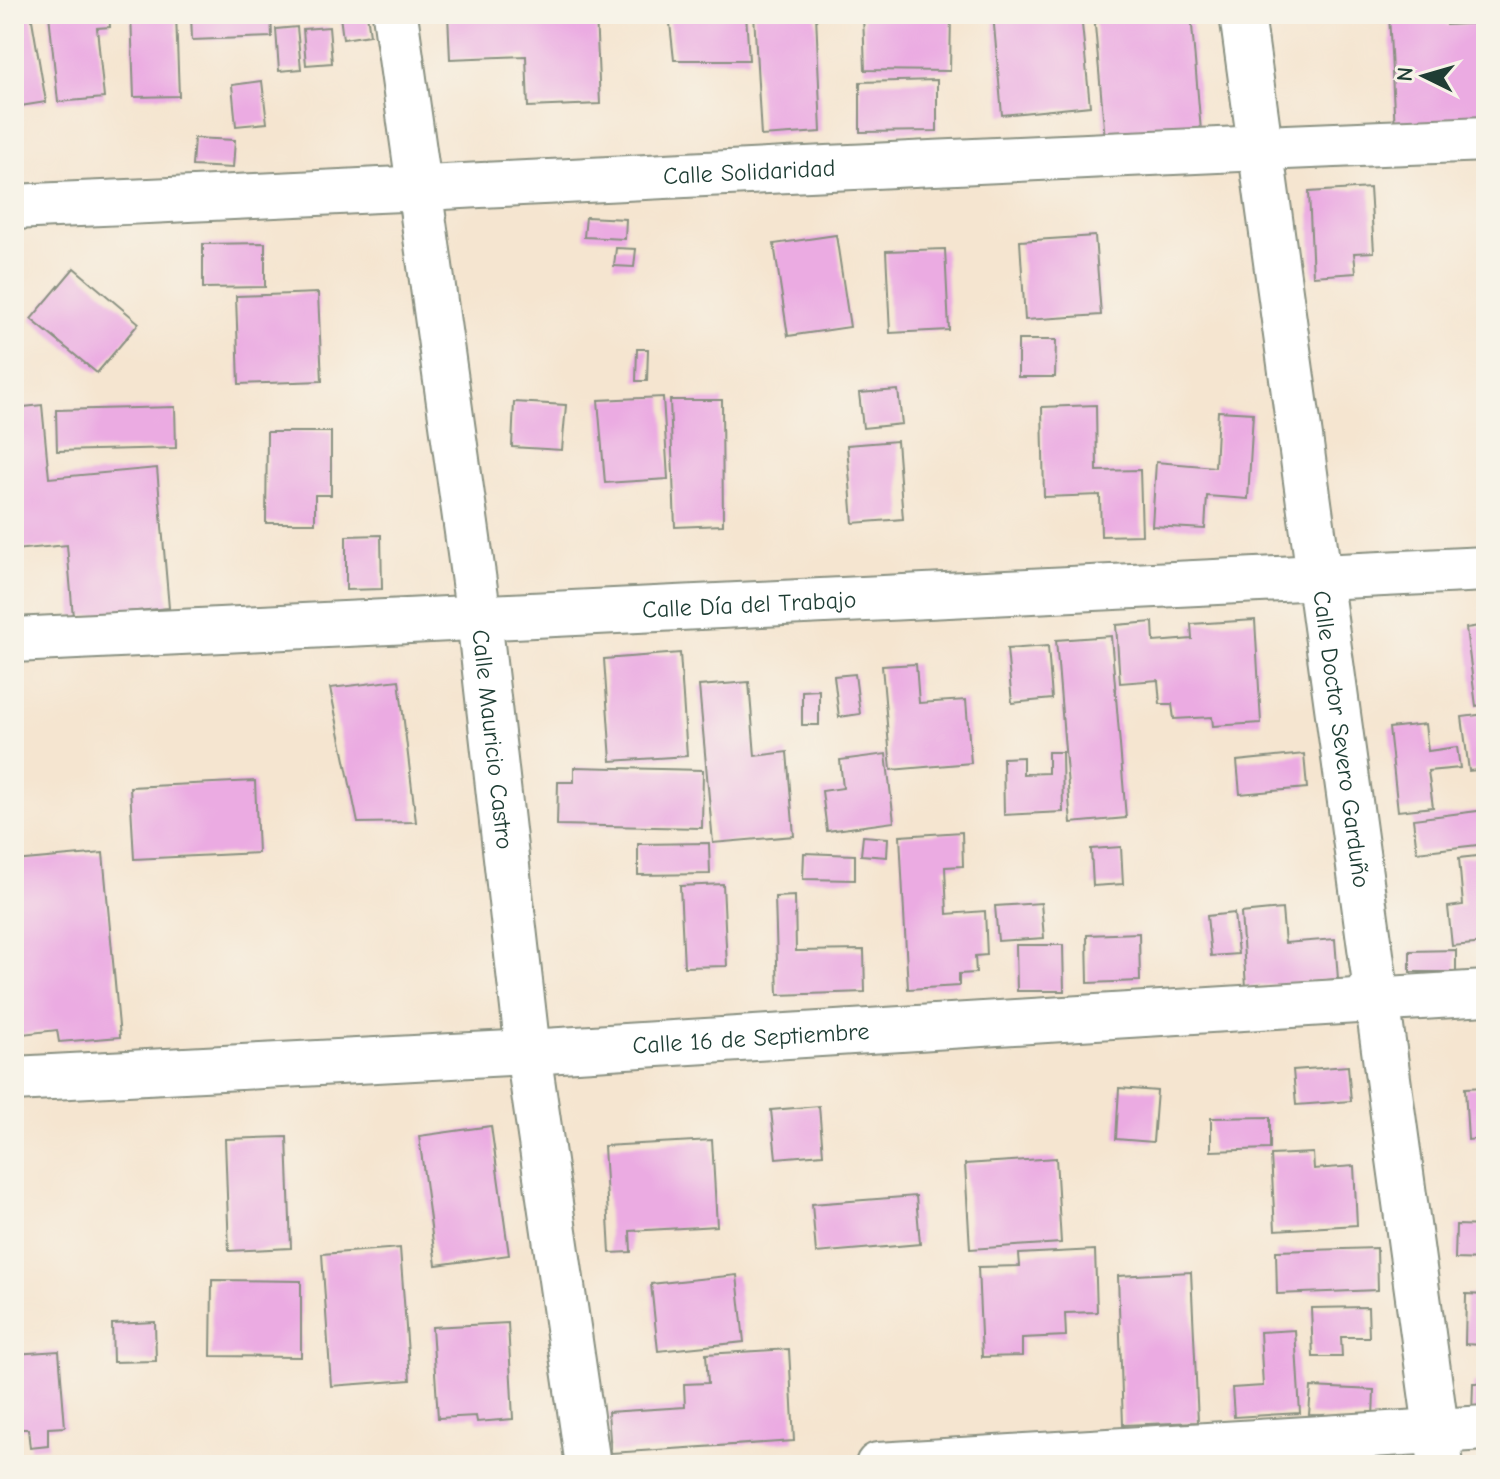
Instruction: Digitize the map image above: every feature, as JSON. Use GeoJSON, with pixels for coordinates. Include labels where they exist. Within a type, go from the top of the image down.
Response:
{"type":"FeatureCollection","features":[{"type":"Feature","properties":{"kind":"street","name":"Calle Mauricio Castro"},"geometry":{"type":"LineString","coordinates":[[395,14],[479,618],[528,1052],[588,1465]]}},
{"type":"Feature","properties":{"kind":"street","name":"Calle Doctor Severo Garduño"},"geometry":{"type":"LineString","coordinates":[[1242,14],[1439,1448]]}},
{"type":"Feature","properties":{"kind":"street","name":"Calle Solidaridad"},"geometry":{"type":"LineString","coordinates":[[14,207],[1486,139]]}},
{"type":"Feature","properties":{"kind":"street","name":"Calle Día del Trabajo"},"geometry":{"type":"LineString","coordinates":[[14,640],[1486,569]]}},
{"type":"Feature","properties":{"kind":"street","name":"Calle 16 de Septiembre"},"geometry":{"type":"LineString","coordinates":[[14,1079],[528,1052],[1486,993]]}},
{"type":"Feature","properties":{"kind":"street"},"geometry":{"type":"LineString","coordinates":[[878,1465],[1439,1448],[1486,1428]]}},
{"type":"Feature","properties":{"kind":"building"},"geometry":{"type":"Polygon","coordinates":[[[14,14],[31,14],[46,102],[14,107],[14,14]]]}},
{"type":"Feature","properties":{"kind":"building"},"geometry":{"type":"Polygon","coordinates":[[[49,14],[109,14],[110,27],[97,28],[104,98],[58,102],[49,14]]]}},
{"type":"Feature","properties":{"kind":"building"},"geometry":{"type":"Polygon","coordinates":[[[131,14],[176,14],[179,96],[134,97],[131,14]]]}},
{"type":"Feature","properties":{"kind":"building"},"geometry":{"type":"Polygon","coordinates":[[[191,14],[271,14],[272,37],[192,40],[191,14]]]}},
{"type":"Feature","properties":{"kind":"building"},"geometry":{"type":"Polygon","coordinates":[[[293,14],[367,14],[370,35],[343,39],[340,16],[294,22],[293,14]]]}},
{"type":"Feature","properties":{"kind":"building"},"geometry":{"type":"Polygon","coordinates":[[[448,14],[596,14],[600,104],[528,107],[526,56],[450,59],[448,14]]]}},
{"type":"Feature","properties":{"kind":"building"},"geometry":{"type":"Polygon","coordinates":[[[669,14],[746,14],[749,60],[674,60],[669,14]]]}},
{"type":"Feature","properties":{"kind":"building"},"geometry":{"type":"Polygon","coordinates":[[[754,14],[816,14],[821,132],[761,136],[754,14]]]}},
{"type":"Feature","properties":{"kind":"building"},"geometry":{"type":"Polygon","coordinates":[[[863,14],[951,14],[950,71],[865,70],[863,14]]]}},
{"type":"Feature","properties":{"kind":"building"},"geometry":{"type":"Polygon","coordinates":[[[993,14],[1081,14],[1090,106],[1002,115],[993,14]]]}},
{"type":"Feature","properties":{"kind":"building"},"geometry":{"type":"Polygon","coordinates":[[[1094,14],[1191,14],[1201,131],[1105,139],[1094,14]]]}},
{"type":"Feature","properties":{"kind":"building"},"geometry":{"type":"Polygon","coordinates":[[[1389,14],[1446,14],[1446,25],[1486,23],[1486,126],[1395,130],[1389,14]]]}},
{"type":"Feature","properties":{"kind":"building"},"geometry":{"type":"Polygon","coordinates":[[[297,27],[301,69],[279,71],[276,29],[297,27]]]}},
{"type":"Feature","properties":{"kind":"building"},"geometry":{"type":"Polygon","coordinates":[[[329,27],[332,63],[306,65],[303,29],[329,27]]]}},
{"type":"Feature","properties":{"kind":"building"},"geometry":{"type":"Polygon","coordinates":[[[937,80],[937,131],[860,132],[860,82],[937,80]]]}},
{"type":"Feature","properties":{"kind":"building"},"geometry":{"type":"Polygon","coordinates":[[[262,81],[267,123],[236,126],[232,85],[262,81]]]}},
{"type":"Feature","properties":{"kind":"building"},"geometry":{"type":"Polygon","coordinates":[[[194,138],[235,140],[233,168],[192,166],[194,138]]]}},
{"type":"Feature","properties":{"kind":"building"},"geometry":{"type":"Polygon","coordinates":[[[1370,188],[1374,252],[1354,253],[1356,273],[1313,276],[1309,192],[1370,188]]]}},
{"type":"Feature","properties":{"kind":"building"},"geometry":{"type":"Polygon","coordinates":[[[586,217],[626,219],[625,239],[584,237],[586,217]]]}},
{"type":"Feature","properties":{"kind":"building"},"geometry":{"type":"Polygon","coordinates":[[[836,235],[850,327],[788,336],[774,244],[836,235]]]}},
{"type":"Feature","properties":{"kind":"building"},"geometry":{"type":"Polygon","coordinates":[[[1095,236],[1101,315],[1025,320],[1020,241],[1095,236]]]}},
{"type":"Feature","properties":{"kind":"building"},"geometry":{"type":"Polygon","coordinates":[[[265,243],[265,287],[203,288],[203,244],[265,243]]]}},
{"type":"Feature","properties":{"kind":"building"},"geometry":{"type":"Polygon","coordinates":[[[616,248],[636,249],[634,267],[614,266],[616,248]]]}},
{"type":"Feature","properties":{"kind":"building"},"geometry":{"type":"Polygon","coordinates":[[[945,249],[949,330],[890,333],[886,251],[945,249]]]}},
{"type":"Feature","properties":{"kind":"building"},"geometry":{"type":"Polygon","coordinates":[[[74,268],[139,323],[97,373],[31,319],[74,268]]]}},
{"type":"Feature","properties":{"kind":"building"},"geometry":{"type":"Polygon","coordinates":[[[318,293],[322,381],[239,384],[236,296],[318,293]]]}},
{"type":"Feature","properties":{"kind":"building"},"geometry":{"type":"Polygon","coordinates":[[[1018,340],[1056,340],[1055,377],[1018,377],[1018,340]]]}},
{"type":"Feature","properties":{"kind":"building"},"geometry":{"type":"Polygon","coordinates":[[[637,349],[648,349],[647,381],[636,381],[637,349]]]}},
{"type":"Feature","properties":{"kind":"building"},"geometry":{"type":"Polygon","coordinates":[[[898,390],[902,424],[863,428],[859,393],[898,390]]]}},
{"type":"Feature","properties":{"kind":"building"},"geometry":{"type":"Polygon","coordinates":[[[663,397],[668,479],[605,483],[598,400],[663,397]]]}},
{"type":"Feature","properties":{"kind":"building"},"geometry":{"type":"Polygon","coordinates":[[[670,400],[722,400],[723,525],[675,527],[670,400]]]}},
{"type":"Feature","properties":{"kind":"building"},"geometry":{"type":"Polygon","coordinates":[[[514,402],[566,405],[562,450],[512,447],[514,402]]]}},
{"type":"Feature","properties":{"kind":"building"},"geometry":{"type":"Polygon","coordinates":[[[42,405],[49,478],[157,468],[169,608],[73,617],[67,545],[14,550],[14,408],[42,405]]]}},
{"type":"Feature","properties":{"kind":"building"},"geometry":{"type":"Polygon","coordinates":[[[1096,405],[1097,471],[1140,470],[1142,535],[1101,536],[1100,495],[1044,497],[1042,407],[1096,405]]]}},
{"type":"Feature","properties":{"kind":"building"},"geometry":{"type":"Polygon","coordinates":[[[175,407],[176,448],[57,451],[56,410],[175,407]]]}},
{"type":"Feature","properties":{"kind":"building"},"geometry":{"type":"Polygon","coordinates":[[[1218,411],[1253,413],[1248,499],[1207,496],[1205,529],[1152,526],[1156,462],[1215,467],[1218,411]]]}},
{"type":"Feature","properties":{"kind":"building"},"geometry":{"type":"Polygon","coordinates":[[[267,432],[331,432],[331,495],[315,495],[315,523],[266,523],[267,432]]]}},
{"type":"Feature","properties":{"kind":"building"},"geometry":{"type":"Polygon","coordinates":[[[897,441],[903,519],[853,523],[847,445],[897,441]]]}},
{"type":"Feature","properties":{"kind":"building"},"geometry":{"type":"Polygon","coordinates":[[[381,535],[382,589],[346,590],[346,536],[381,535]]]}},
{"type":"Feature","properties":{"kind":"building"},"geometry":{"type":"Polygon","coordinates":[[[1255,620],[1261,723],[1213,726],[1212,717],[1174,719],[1172,704],[1160,704],[1158,680],[1120,683],[1116,625],[1153,622],[1154,642],[1192,639],[1191,624],[1255,620]]]}},
{"type":"Feature","properties":{"kind":"building"},"geometry":{"type":"Polygon","coordinates":[[[1486,625],[1486,704],[1476,706],[1466,628],[1486,625]]]}},
{"type":"Feature","properties":{"kind":"building"},"geometry":{"type":"Polygon","coordinates":[[[1111,636],[1126,818],[1071,823],[1056,640],[1111,636]]]}},
{"type":"Feature","properties":{"kind":"building"},"geometry":{"type":"Polygon","coordinates":[[[1048,646],[1052,699],[1012,703],[1007,649],[1048,646]]]}},
{"type":"Feature","properties":{"kind":"building"},"geometry":{"type":"Polygon","coordinates":[[[680,653],[687,756],[611,761],[604,659],[680,653]]]}},
{"type":"Feature","properties":{"kind":"building"},"geometry":{"type":"Polygon","coordinates":[[[916,664],[919,703],[966,700],[971,763],[891,770],[882,666],[916,664]]]}},
{"type":"Feature","properties":{"kind":"building"},"geometry":{"type":"Polygon","coordinates":[[[855,674],[860,714],[839,717],[834,676],[855,674]]]}},
{"type":"Feature","properties":{"kind":"building"},"geometry":{"type":"Polygon","coordinates":[[[399,680],[416,822],[358,823],[330,688],[399,680]]]}},
{"type":"Feature","properties":{"kind":"building"},"geometry":{"type":"Polygon","coordinates":[[[749,682],[755,756],[787,752],[794,836],[713,843],[699,686],[749,682]]]}},
{"type":"Feature","properties":{"kind":"building"},"geometry":{"type":"Polygon","coordinates":[[[819,690],[819,725],[802,725],[802,691],[819,690]]]}},
{"type":"Feature","properties":{"kind":"building"},"geometry":{"type":"Polygon","coordinates":[[[1486,714],[1486,769],[1469,771],[1462,717],[1486,714]]]}},
{"type":"Feature","properties":{"kind":"building"},"geometry":{"type":"Polygon","coordinates":[[[1425,724],[1428,751],[1457,747],[1460,768],[1428,771],[1433,807],[1398,811],[1389,728],[1425,724]]]}},
{"type":"Feature","properties":{"kind":"building"},"geometry":{"type":"Polygon","coordinates":[[[1048,752],[1062,752],[1063,812],[1004,815],[1003,758],[1023,757],[1023,774],[1048,773],[1048,752]]]}},
{"type":"Feature","properties":{"kind":"building"},"geometry":{"type":"Polygon","coordinates":[[[886,754],[894,822],[827,831],[822,791],[843,788],[840,760],[886,754]]]}},
{"type":"Feature","properties":{"kind":"building"},"geometry":{"type":"Polygon","coordinates":[[[1304,754],[1307,788],[1240,794],[1237,761],[1304,754]]]}},
{"type":"Feature","properties":{"kind":"building"},"geometry":{"type":"Polygon","coordinates":[[[574,767],[703,770],[702,828],[557,825],[558,782],[574,782],[574,767]]]}},
{"type":"Feature","properties":{"kind":"building"},"geometry":{"type":"Polygon","coordinates":[[[255,781],[258,853],[134,859],[130,787],[255,781]]]}},
{"type":"Feature","properties":{"kind":"building"},"geometry":{"type":"Polygon","coordinates":[[[1486,810],[1486,844],[1417,852],[1413,819],[1486,810]]]}},
{"type":"Feature","properties":{"kind":"building"},"geometry":{"type":"Polygon","coordinates":[[[962,832],[963,866],[945,867],[947,914],[985,911],[987,955],[975,956],[976,973],[959,974],[959,986],[908,989],[900,836],[962,832]]]}},
{"type":"Feature","properties":{"kind":"building"},"geometry":{"type":"Polygon","coordinates":[[[863,836],[888,838],[887,857],[861,855],[863,836]]]}},
{"type":"Feature","properties":{"kind":"building"},"geometry":{"type":"Polygon","coordinates":[[[709,843],[710,874],[638,875],[638,844],[709,843]]]}},
{"type":"Feature","properties":{"kind":"building"},"geometry":{"type":"Polygon","coordinates":[[[1121,847],[1123,884],[1093,886],[1091,849],[1121,847]]]}},
{"type":"Feature","properties":{"kind":"building"},"geometry":{"type":"Polygon","coordinates":[[[103,853],[120,1037],[59,1042],[57,1030],[14,1035],[14,861],[103,853]]]}},
{"type":"Feature","properties":{"kind":"building"},"geometry":{"type":"Polygon","coordinates":[[[804,853],[855,855],[855,880],[803,879],[804,853]]]}},
{"type":"Feature","properties":{"kind":"building"},"geometry":{"type":"Polygon","coordinates":[[[1486,855],[1486,943],[1452,946],[1448,907],[1463,905],[1459,858],[1486,855]]]}},
{"type":"Feature","properties":{"kind":"building"},"geometry":{"type":"Polygon","coordinates":[[[723,884],[727,966],[684,967],[680,886],[723,884]]]}},
{"type":"Feature","properties":{"kind":"building"},"geometry":{"type":"Polygon","coordinates":[[[795,896],[796,951],[864,950],[865,992],[778,995],[775,897],[795,896]]]}},
{"type":"Feature","properties":{"kind":"building"},"geometry":{"type":"Polygon","coordinates":[[[1041,903],[1044,938],[998,941],[995,906],[1041,903]]]}},
{"type":"Feature","properties":{"kind":"building"},"geometry":{"type":"Polygon","coordinates":[[[1282,909],[1285,943],[1335,939],[1338,979],[1246,987],[1241,913],[1282,909]]]}},
{"type":"Feature","properties":{"kind":"building"},"geometry":{"type":"Polygon","coordinates":[[[1234,913],[1238,954],[1211,956],[1207,916],[1234,913]]]}},
{"type":"Feature","properties":{"kind":"building"},"geometry":{"type":"Polygon","coordinates":[[[1139,933],[1140,981],[1088,983],[1087,935],[1139,933]]]}},
{"type":"Feature","properties":{"kind":"building"},"geometry":{"type":"Polygon","coordinates":[[[1016,945],[1063,945],[1064,991],[1017,991],[1016,945]]]}},
{"type":"Feature","properties":{"kind":"building"},"geometry":{"type":"Polygon","coordinates":[[[1456,950],[1456,972],[1410,972],[1410,951],[1456,950]]]}},
{"type":"Feature","properties":{"kind":"building"},"geometry":{"type":"Polygon","coordinates":[[[1348,1066],[1351,1101],[1296,1105],[1293,1070],[1348,1066]]]}},
{"type":"Feature","properties":{"kind":"building"},"geometry":{"type":"Polygon","coordinates":[[[1486,1087],[1486,1138],[1468,1140],[1465,1088],[1486,1087]]]}},
{"type":"Feature","properties":{"kind":"building"},"geometry":{"type":"Polygon","coordinates":[[[1119,1088],[1157,1091],[1153,1142],[1116,1139],[1119,1088]]]}},
{"type":"Feature","properties":{"kind":"building"},"geometry":{"type":"Polygon","coordinates":[[[819,1106],[823,1154],[776,1158],[771,1110],[819,1106]]]}},
{"type":"Feature","properties":{"kind":"building"},"geometry":{"type":"Polygon","coordinates":[[[1270,1117],[1270,1149],[1211,1151],[1211,1118],[1270,1117]]]}},
{"type":"Feature","properties":{"kind":"building"},"geometry":{"type":"Polygon","coordinates":[[[491,1126],[509,1255],[436,1265],[419,1136],[491,1126]]]}},
{"type":"Feature","properties":{"kind":"building"},"geometry":{"type":"Polygon","coordinates":[[[287,1137],[291,1248],[229,1251],[225,1139],[287,1137]]]}},
{"type":"Feature","properties":{"kind":"building"},"geometry":{"type":"Polygon","coordinates":[[[712,1140],[717,1226],[630,1231],[631,1252],[610,1253],[604,1146],[712,1140]]]}},
{"type":"Feature","properties":{"kind":"building"},"geometry":{"type":"Polygon","coordinates":[[[1313,1153],[1314,1169],[1354,1166],[1357,1225],[1275,1230],[1271,1155],[1313,1153]]]}},
{"type":"Feature","properties":{"kind":"building"},"geometry":{"type":"Polygon","coordinates":[[[1056,1158],[1061,1243],[970,1249],[965,1164],[1056,1158]]]}},
{"type":"Feature","properties":{"kind":"building"},"geometry":{"type":"Polygon","coordinates":[[[916,1196],[920,1244],[816,1253],[812,1204],[916,1196]]]}},
{"type":"Feature","properties":{"kind":"building"},"geometry":{"type":"Polygon","coordinates":[[[1456,1225],[1486,1226],[1486,1260],[1455,1259],[1456,1225]]]}},
{"type":"Feature","properties":{"kind":"building"},"geometry":{"type":"Polygon","coordinates":[[[400,1248],[410,1380],[331,1386],[322,1254],[400,1248]]]}},
{"type":"Feature","properties":{"kind":"building"},"geometry":{"type":"Polygon","coordinates":[[[1377,1248],[1378,1290],[1277,1294],[1276,1251],[1377,1248]]]}},
{"type":"Feature","properties":{"kind":"building"},"geometry":{"type":"Polygon","coordinates":[[[1095,1250],[1097,1312],[1065,1313],[1066,1336],[1022,1338],[1022,1356],[982,1357],[978,1267],[1020,1266],[1019,1254],[1095,1250]]]}},
{"type":"Feature","properties":{"kind":"building"},"geometry":{"type":"Polygon","coordinates":[[[1191,1272],[1198,1422],[1123,1425],[1118,1276],[1191,1272]]]}},
{"type":"Feature","properties":{"kind":"building"},"geometry":{"type":"Polygon","coordinates":[[[737,1275],[744,1342],[658,1351],[651,1284],[737,1275]]]}},
{"type":"Feature","properties":{"kind":"building"},"geometry":{"type":"Polygon","coordinates":[[[212,1280],[301,1281],[301,1357],[211,1356],[212,1280]]]}},
{"type":"Feature","properties":{"kind":"building"},"geometry":{"type":"Polygon","coordinates":[[[1466,1294],[1486,1295],[1481,1345],[1465,1344],[1466,1294]]]}},
{"type":"Feature","properties":{"kind":"building"},"geometry":{"type":"Polygon","coordinates":[[[1368,1307],[1369,1337],[1341,1337],[1342,1357],[1313,1357],[1311,1308],[1368,1307]]]}},
{"type":"Feature","properties":{"kind":"building"},"geometry":{"type":"Polygon","coordinates":[[[155,1322],[156,1361],[113,1362],[112,1324],[155,1322]]]}},
{"type":"Feature","properties":{"kind":"building"},"geometry":{"type":"Polygon","coordinates":[[[508,1323],[513,1419],[477,1422],[476,1416],[438,1418],[432,1327],[508,1323]]]}},
{"type":"Feature","properties":{"kind":"building"},"geometry":{"type":"Polygon","coordinates":[[[1295,1330],[1300,1413],[1234,1417],[1232,1388],[1263,1386],[1260,1332],[1295,1330]]]}},
{"type":"Feature","properties":{"kind":"building"},"geometry":{"type":"Polygon","coordinates":[[[789,1349],[794,1441],[611,1453],[608,1412],[685,1407],[684,1384],[708,1383],[706,1354],[789,1349]]]}},
{"type":"Feature","properties":{"kind":"building"},"geometry":{"type":"Polygon","coordinates":[[[59,1351],[65,1427],[48,1428],[48,1446],[30,1448],[28,1429],[14,1429],[14,1354],[59,1351]]]}},
{"type":"Feature","properties":{"kind":"building"},"geometry":{"type":"Polygon","coordinates":[[[1473,1383],[1486,1383],[1486,1416],[1472,1416],[1473,1383]]]}},
{"type":"Feature","properties":{"kind":"building"},"geometry":{"type":"Polygon","coordinates":[[[1311,1387],[1374,1390],[1373,1419],[1309,1415],[1311,1387]]]}}]}
